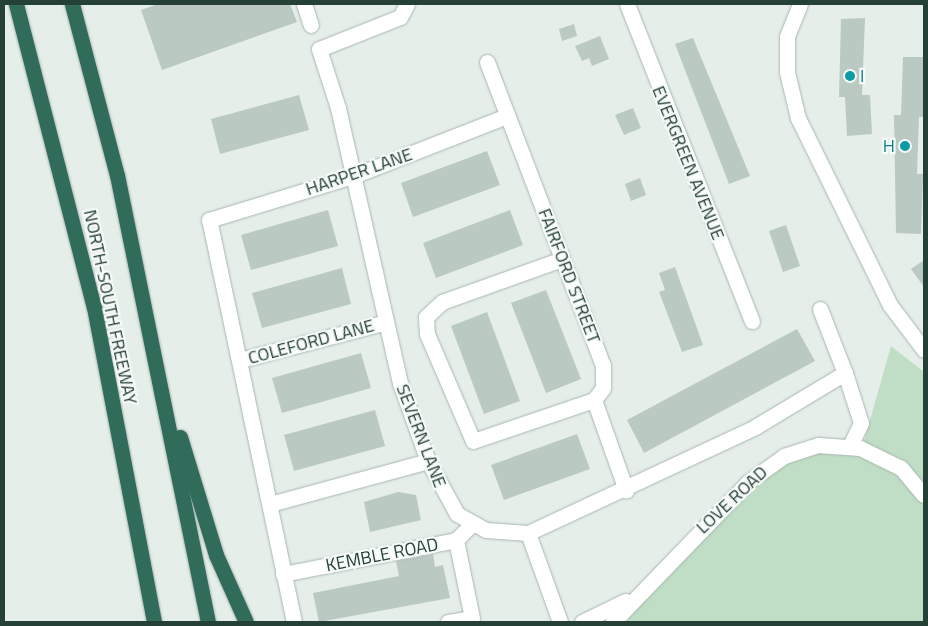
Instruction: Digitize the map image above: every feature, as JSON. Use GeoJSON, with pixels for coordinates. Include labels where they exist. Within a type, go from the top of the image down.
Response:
{"type":"FeatureCollection","features":[{"type":"Feature","properties":{"kind":"highway","name":"NORTH-SOUTH FREEWAY"},"geometry":{"type":"LineString","coordinates":[[16,4],[94,307],[154,622]]}},
{"type":"Feature","properties":{"kind":"highway","name":"NORTH-SOUTH FREEWAY"},"geometry":{"type":"LineString","coordinates":[[72,4],[117,175],[162,386],[208,622]]}},
{"type":"Feature","properties":{"kind":"highway"},"geometry":{"type":"LineString","coordinates":[[162,386],[216,556],[246,622]]}},
{"type":"Feature","properties":{"kind":"highway"},"geometry":{"type":"LineString","coordinates":[[141,551],[147,622]]}},
{"type":"Feature","properties":{"kind":"street"},"geometry":{"type":"LineString","coordinates":[[304,4],[311,25]]}},
{"type":"Feature","properties":{"kind":"street","name":"SEVERN LANE"},"geometry":{"type":"LineString","coordinates":[[407,4],[400,17],[319,49],[338,108],[382,323],[428,461],[448,501],[472,524],[504,532],[528,533],[626,490],[755,427],[845,373]]}},
{"type":"Feature","properties":{"kind":"street","name":"EVERGREEN AVENUE"},"geometry":{"type":"LineString","coordinates":[[627,4],[752,321]]}},
{"type":"Feature","properties":{"kind":"street"},"geometry":{"type":"LineString","coordinates":[[800,4],[787,37],[788,72],[798,118],[890,305],[924,350]]}},
{"type":"Feature","properties":{"kind":"street","name":"FAIRFORD STREET"},"geometry":{"type":"LineString","coordinates":[[486,62],[603,365],[603,388],[594,400]]}},
{"type":"Feature","properties":{"kind":"street","name":"HARPER LANE"},"geometry":{"type":"LineString","coordinates":[[240,360],[209,220],[352,176],[507,116]]}},
{"type":"Feature","properties":{"kind":"street"},"geometry":{"type":"LineString","coordinates":[[562,259],[442,302],[426,317],[427,334],[472,441],[594,400],[626,490]]}},
{"type":"Feature","properties":{"kind":"street"},"geometry":{"type":"LineString","coordinates":[[820,309],[845,373],[861,423],[850,446]]}},
{"type":"Feature","properties":{"kind":"street","name":"COLEFORD LANE"},"geometry":{"type":"LineString","coordinates":[[240,360],[382,323]]}},
{"type":"Feature","properties":{"kind":"street"},"geometry":{"type":"LineString","coordinates":[[240,360],[294,622]]}},
{"type":"Feature","properties":{"kind":"street","name":"LOVE ROAD"},"geometry":{"type":"LineString","coordinates":[[613,622],[633,597],[748,482],[774,461],[818,445],[850,446],[890,461],[924,495]]}},
{"type":"Feature","properties":{"kind":"street"},"geometry":{"type":"LineString","coordinates":[[270,504],[428,461]]}},
{"type":"Feature","properties":{"kind":"street","name":"KEMBLE ROAD"},"geometry":{"type":"LineString","coordinates":[[284,574],[456,540],[472,524]]}},
{"type":"Feature","properties":{"kind":"street"},"geometry":{"type":"LineString","coordinates":[[528,533],[560,622]]}},
{"type":"Feature","properties":{"kind":"street"},"geometry":{"type":"LineString","coordinates":[[448,622],[472,618],[456,540]]}},
{"type":"Feature","properties":{"kind":"street","name":"LOVE ROAD"},"geometry":{"type":"LineString","coordinates":[[582,622],[633,597]]}},
{"type":"Feature","properties":{"kind":"green space"},"geometry":{"type":"Polygon","coordinates":[[[891,346],[924,372],[924,622],[627,622],[635,607],[731,504],[782,462],[812,452],[861,452],[891,346]]]}},
{"type":"Feature","properties":{"kind":"building"},"geometry":{"type":"Polygon","coordinates":[[[158,4],[290,4],[297,22],[162,70],[141,10],[158,4]]]}},
{"type":"Feature","properties":{"kind":"building","name":"I"},"geometry":{"type":"Polygon","coordinates":[[[865,18],[862,95],[870,95],[872,134],[847,136],[845,97],[839,97],[841,19],[865,18]]]}},
{"type":"Feature","properties":{"kind":"building"},"geometry":{"type":"Polygon","coordinates":[[[574,24],[577,36],[562,41],[559,29],[574,24]]]}},
{"type":"Feature","properties":{"kind":"building"},"geometry":{"type":"Polygon","coordinates":[[[600,36],[609,59],[592,66],[589,58],[582,61],[575,46],[600,36]]]}},
{"type":"Feature","properties":{"kind":"building"},"geometry":{"type":"Polygon","coordinates":[[[693,38],[750,176],[729,184],[675,44],[693,38]]]}},
{"type":"Feature","properties":{"kind":"building","name":"H"},"geometry":{"type":"Polygon","coordinates":[[[903,57],[924,57],[924,117],[919,117],[917,174],[923,174],[921,234],[896,233],[894,115],[901,115],[903,57]]]}},
{"type":"Feature","properties":{"kind":"building"},"geometry":{"type":"Polygon","coordinates":[[[299,95],[309,130],[220,154],[211,119],[299,95]]]}},
{"type":"Feature","properties":{"kind":"building"},"geometry":{"type":"Polygon","coordinates":[[[633,108],[641,128],[624,135],[615,115],[633,108]]]}},
{"type":"Feature","properties":{"kind":"building"},"geometry":{"type":"Polygon","coordinates":[[[487,151],[500,185],[413,217],[401,183],[487,151]]]}},
{"type":"Feature","properties":{"kind":"building"},"geometry":{"type":"Polygon","coordinates":[[[640,178],[646,195],[631,201],[625,184],[640,178]]]}},
{"type":"Feature","properties":{"kind":"building"},"geometry":{"type":"Polygon","coordinates":[[[328,210],[338,246],[251,270],[241,235],[328,210]]]}},
{"type":"Feature","properties":{"kind":"building"},"geometry":{"type":"Polygon","coordinates":[[[510,210],[523,245],[436,278],[423,243],[510,210]]]}},
{"type":"Feature","properties":{"kind":"building"},"geometry":{"type":"Polygon","coordinates":[[[786,225],[800,266],[783,272],[769,231],[786,225]]]}},
{"type":"Feature","properties":{"kind":"building"},"geometry":{"type":"Polygon","coordinates":[[[924,260],[924,287],[911,269],[924,260]]]}},
{"type":"Feature","properties":{"kind":"building"},"geometry":{"type":"Polygon","coordinates":[[[675,267],[703,345],[682,352],[659,292],[665,290],[659,273],[675,267]]]}},
{"type":"Feature","properties":{"kind":"building"},"geometry":{"type":"Polygon","coordinates":[[[342,268],[351,304],[262,328],[252,293],[342,268]]]}},
{"type":"Feature","properties":{"kind":"building"},"geometry":{"type":"Polygon","coordinates":[[[546,290],[581,379],[546,393],[511,303],[546,290]]]}},
{"type":"Feature","properties":{"kind":"building"},"geometry":{"type":"Polygon","coordinates":[[[487,312],[520,401],[484,414],[451,326],[487,312]]]}},
{"type":"Feature","properties":{"kind":"building"},"geometry":{"type":"Polygon","coordinates":[[[797,329],[815,361],[644,453],[627,420],[797,329]]]}},
{"type":"Feature","properties":{"kind":"building"},"geometry":{"type":"Polygon","coordinates":[[[361,353],[371,388],[282,413],[272,378],[361,353]]]}},
{"type":"Feature","properties":{"kind":"building"},"geometry":{"type":"Polygon","coordinates":[[[375,410],[385,446],[294,471],[284,435],[375,410]]]}},
{"type":"Feature","properties":{"kind":"building"},"geometry":{"type":"Polygon","coordinates":[[[577,434],[590,469],[504,500],[491,465],[577,434]]]}},
{"type":"Feature","properties":{"kind":"building"},"geometry":{"type":"Polygon","coordinates":[[[398,492],[416,495],[421,520],[370,532],[364,502],[398,492]]]}},
{"type":"Feature","properties":{"kind":"building"},"geometry":{"type":"Polygon","coordinates":[[[433,554],[435,567],[443,565],[450,598],[319,622],[313,593],[399,576],[396,561],[433,554]]]}},
{"type":"Feature","properties":{"kind":"place","name":"I"},"geometry":{"type":"Point","coordinates":[850,76]}},
{"type":"Feature","properties":{"kind":"place","name":"H"},"geometry":{"type":"Point","coordinates":[905,146]}}]}
